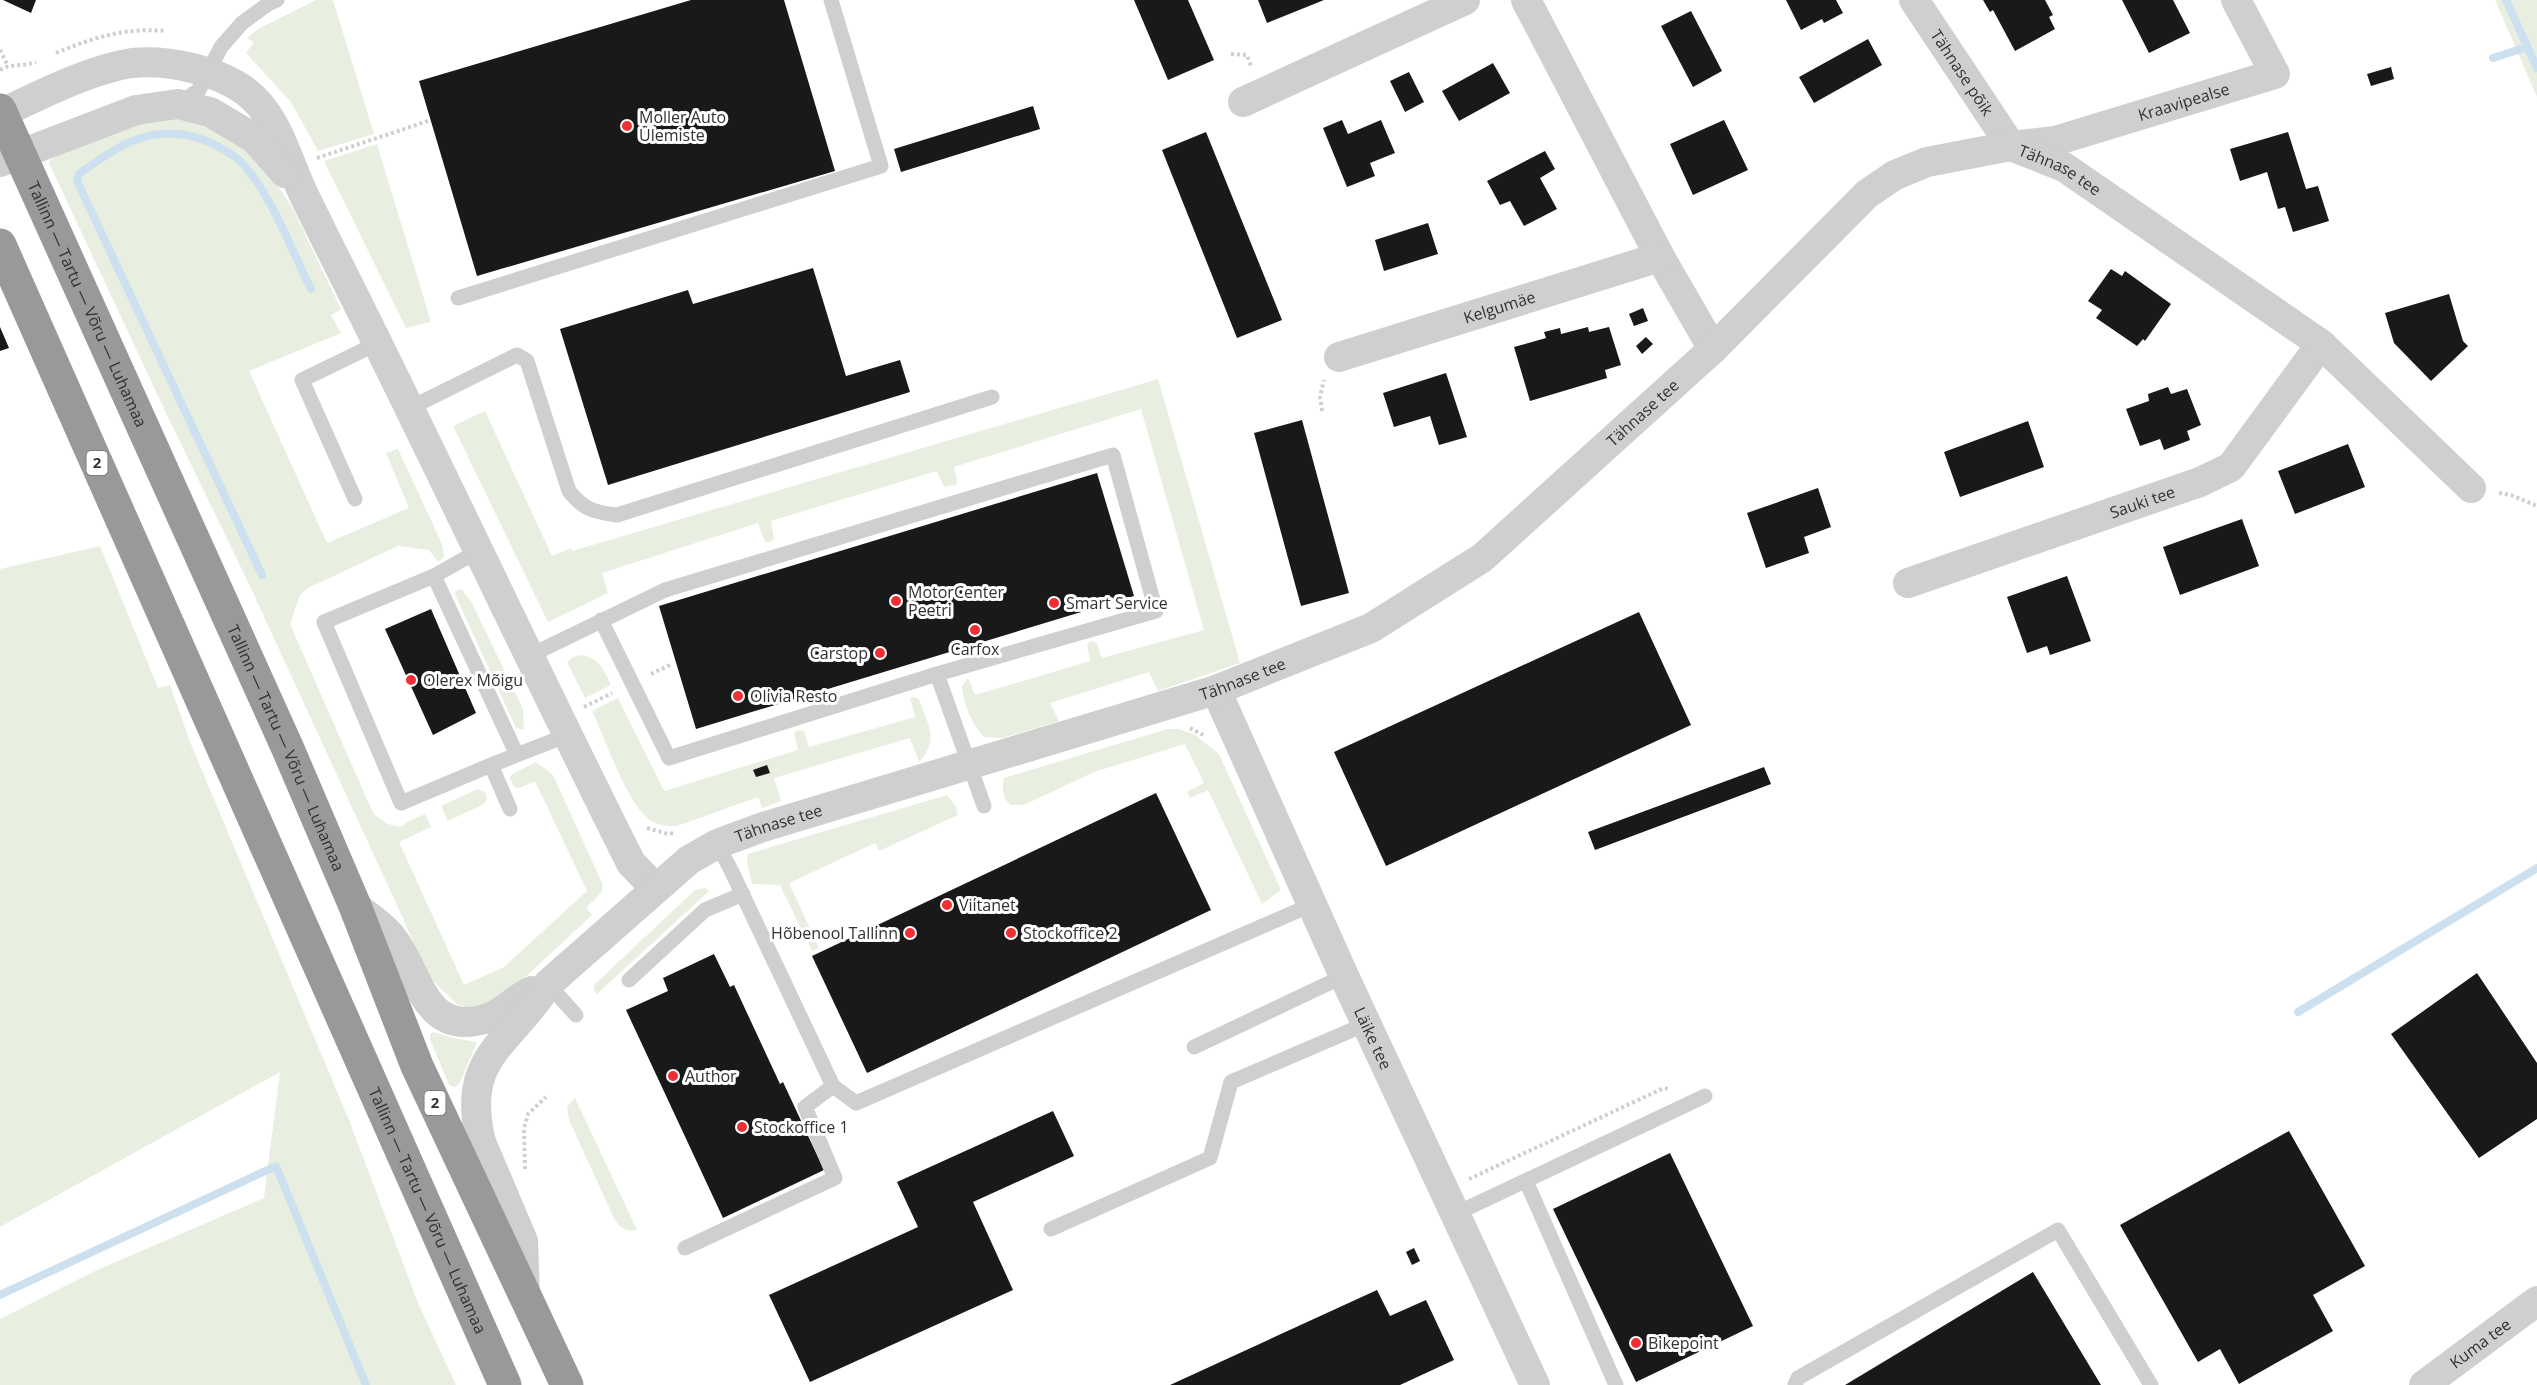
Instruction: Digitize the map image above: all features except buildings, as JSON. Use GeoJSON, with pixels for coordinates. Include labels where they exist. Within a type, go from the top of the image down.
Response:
{"type":"FeatureCollection","features":[{"type":"Feature","properties":{"kind":"highway","name":"Tallinn — Tartu — Võru — Luhamaa"},"geometry":{"type":"LineString","coordinates":[[0,112],[10,158],[288,749],[355,906],[417,1066],[567,1385]]}},
{"type":"Feature","properties":{"kind":"highway","name":"Tallinn — Tartu — Võru — Luhamaa"},"geometry":{"type":"LineString","coordinates":[[0,245],[505,1385]]}},
{"type":"Feature","properties":{"kind":"street"},"geometry":{"type":"LineString","coordinates":[[1243,102],[1465,0]]}},
{"type":"Feature","properties":{"kind":"street"},"geometry":{"type":"LineString","coordinates":[[1526,0],[1660,257],[1713,349]]}},
{"type":"Feature","properties":{"kind":"street","name":"Tähnase põik"},"geometry":{"type":"LineString","coordinates":[[1914,0],[2011,146]]}},
{"type":"Feature","properties":{"kind":"street","name":"Kraavipealse"},"geometry":{"type":"LineString","coordinates":[[2011,146],[2055,141],[2275,74],[2236,0]]}},
{"type":"Feature","properties":{"kind":"street"},"geometry":{"type":"LineString","coordinates":[[0,112],[105,70],[133,63],[167,64],[210,72],[246,92],[272,122],[303,193],[631,863],[655,888]]}},
{"type":"Feature","properties":{"kind":"street"},"geometry":{"type":"LineString","coordinates":[[10,158],[136,110],[178,104],[210,112],[254,138],[303,193]]}},
{"type":"Feature","properties":{"kind":"street","name":"Tähnase tee"},"geometry":{"type":"LineString","coordinates":[[548,984],[655,888],[689,860],[717,844],[760,828],[1216,690],[1371,628],[1482,558],[1713,349],[1868,194],[1895,175],[1927,162],[2011,146],[2064,167],[2321,345],[2471,488]]}},
{"type":"Feature","properties":{"kind":"street","name":"Kelgumäe"},"geometry":{"type":"LineString","coordinates":[[1339,357],[1660,257]]}},
{"type":"Feature","properties":{"kind":"street","name":"Sauki tee"},"geometry":{"type":"LineString","coordinates":[[1908,583],[2200,482],[2231,467],[2321,345]]}},
{"type":"Feature","properties":{"kind":"street","name":"Läike tee"},"geometry":{"type":"LineString","coordinates":[[1216,690],[1311,905],[1535,1385]]}},
{"type":"Feature","properties":{"kind":"street"},"geometry":{"type":"LineString","coordinates":[[355,906],[393,939],[420,991],[429,1004],[443,1016],[460,1022],[489,1018],[506,1009],[521,996],[548,984]]}},
{"type":"Feature","properties":{"kind":"street"},"geometry":{"type":"LineString","coordinates":[[525,1296],[523,1241],[481,1142],[476,1111],[477,1089],[486,1060],[501,1039],[534,1006],[548,984]]}},
{"type":"Feature","properties":{"kind":"street","name":"Kuma tee"},"geometry":{"type":"LineString","coordinates":[[2424,1385],[2537,1301]]}},
{"type":"Feature","properties":{"kind":"lane"},"geometry":{"type":"LineString","coordinates":[[178,104],[199,90],[221,47],[242,23],[277,0]]}},
{"type":"Feature","properties":{"kind":"lane"},"geometry":{"type":"LineString","coordinates":[[459,298],[881,166],[831,0]]}},
{"type":"Feature","properties":{"kind":"lane"},"geometry":{"type":"LineString","coordinates":[[355,499],[302,380],[378,343]]}},
{"type":"Feature","properties":{"kind":"lane"},"geometry":{"type":"LineString","coordinates":[[410,408],[517,355],[527,361],[569,491],[580,505],[596,512],[617,515],[992,397]]}},
{"type":"Feature","properties":{"kind":"lane"},"geometry":{"type":"LineString","coordinates":[[529,656],[601,620],[665,590],[1113,455],[1156,611],[937,674],[669,758],[601,620]]}},
{"type":"Feature","properties":{"kind":"lane"},"geometry":{"type":"LineString","coordinates":[[478,551],[434,576],[324,622],[401,803],[568,735]]}},
{"type":"Feature","properties":{"kind":"lane"},"geometry":{"type":"LineString","coordinates":[[434,576],[517,755]]}},
{"type":"Feature","properties":{"kind":"lane"},"geometry":{"type":"LineString","coordinates":[[937,674],[984,806]]}},
{"type":"Feature","properties":{"kind":"lane"},"geometry":{"type":"LineString","coordinates":[[491,765],[510,809]]}},
{"type":"Feature","properties":{"kind":"lane"},"geometry":{"type":"LineString","coordinates":[[717,844],[743,894],[833,1086],[856,1103],[1311,905]]}},
{"type":"Feature","properties":{"kind":"lane"},"geometry":{"type":"LineString","coordinates":[[629,980],[705,910],[743,894]]}},
{"type":"Feature","properties":{"kind":"lane"},"geometry":{"type":"LineString","coordinates":[[1194,1047],[1344,976]]}},
{"type":"Feature","properties":{"kind":"lane"},"geometry":{"type":"LineString","coordinates":[[548,984],[576,1015]]}},
{"type":"Feature","properties":{"kind":"lane"},"geometry":{"type":"LineString","coordinates":[[1051,1229],[1210,1158],[1231,1082],[1366,1024]]}},
{"type":"Feature","properties":{"kind":"lane"},"geometry":{"type":"LineString","coordinates":[[685,1248],[835,1178],[805,1107],[833,1086]]}},
{"type":"Feature","properties":{"kind":"lane"},"geometry":{"type":"LineString","coordinates":[[1455,1214],[1705,1096]]}},
{"type":"Feature","properties":{"kind":"lane"},"geometry":{"type":"LineString","coordinates":[[1526,1181],[1616,1385]]}},
{"type":"Feature","properties":{"kind":"lane"},"geometry":{"type":"LineString","coordinates":[[1795,1385],[1798,1378],[2058,1230],[2151,1385]]}},
{"type":"Feature","properties":{"kind":"path"},"geometry":{"type":"LineString","coordinates":[[0,50],[8,66],[0,70]]}},
{"type":"Feature","properties":{"kind":"path"},"geometry":{"type":"LineString","coordinates":[[314,159],[428,121]]}},
{"type":"Feature","properties":{"kind":"path"},"geometry":{"type":"LineString","coordinates":[[2471,488],[2511,495],[2537,506]]}},
{"type":"Feature","properties":{"kind":"path"},"geometry":{"type":"LineString","coordinates":[[587,705],[616,691]]}},
{"type":"Feature","properties":{"kind":"path"},"geometry":{"type":"LineString","coordinates":[[644,826],[668,834],[683,831]]}},
{"type":"Feature","properties":{"kind":"path"},"geometry":{"type":"LineString","coordinates":[[515,1222],[525,1180],[524,1128],[528,1114],[546,1097]]}},
{"type":"Feature","properties":{"kind":"green space"},"geometry":{"type":"Polygon","coordinates":[[[316,0],[332,0],[334,3],[374,134],[318,151],[291,102],[246,53],[254,42],[247,38],[258,29],[316,0]]]}},
{"type":"Feature","properties":{"kind":"green space"},"geometry":{"type":"Polygon","coordinates":[[[2495,0],[2537,0],[2537,97],[2495,0]]]}},
{"type":"Feature","properties":{"kind":"green space"},"geometry":{"type":"Polygon","coordinates":[[[162,118],[188,119],[216,129],[260,159],[292,207],[341,309],[331,315],[341,333],[249,371],[327,543],[409,508],[386,453],[398,449],[442,544],[444,557],[438,562],[429,550],[398,546],[308,588],[300,595],[290,624],[373,813],[395,826],[404,826],[405,823],[425,814],[431,827],[399,842],[464,985],[504,967],[587,891],[535,781],[519,788],[514,787],[511,775],[536,762],[553,775],[603,885],[601,893],[586,908],[592,915],[505,996],[488,1005],[470,1008],[458,1005],[427,975],[248,582],[49,163],[62,153],[104,134],[162,118]]]}},
{"type":"Feature","properties":{"kind":"green space"},"geometry":{"type":"Polygon","coordinates":[[[377,144],[431,322],[406,328],[324,161],[377,144]]]}},
{"type":"Feature","properties":{"kind":"green space"},"geometry":{"type":"Polygon","coordinates":[[[1158,379],[1240,663],[1158,691],[1149,672],[1050,703],[1059,721],[1003,738],[984,737],[976,726],[966,706],[962,686],[968,678],[975,695],[1090,661],[1087,644],[1091,641],[1096,642],[1102,658],[1204,630],[1141,409],[954,467],[956,485],[944,487],[937,471],[771,521],[774,539],[770,542],[765,542],[758,523],[602,573],[608,593],[548,622],[453,426],[485,411],[552,556],[571,548],[572,551],[1158,379]]]}},
{"type":"Feature","properties":{"kind":"green space"},"geometry":{"type":"Polygon","coordinates":[[[100,546],[158,688],[170,685],[190,742],[349,1120],[418,1303],[456,1385],[0,1385],[0,1319],[97,1270],[264,1198],[280,1072],[0,1227],[0,569],[100,546]]]}},
{"type":"Feature","properties":{"kind":"green space"},"geometry":{"type":"Polygon","coordinates":[[[461,589],[471,601],[523,709],[524,730],[516,728],[455,594],[461,589]]]}},
{"type":"Feature","properties":{"kind":"green space"},"geometry":{"type":"Polygon","coordinates":[[[581,655],[597,662],[611,685],[585,698],[567,662],[581,655]]]}},
{"type":"Feature","properties":{"kind":"green space"},"geometry":{"type":"Polygon","coordinates":[[[618,698],[664,791],[798,750],[794,733],[798,730],[804,731],[809,747],[915,717],[910,698],[919,699],[931,739],[919,762],[910,738],[774,778],[781,801],[762,808],[758,797],[677,826],[656,823],[641,812],[617,770],[592,711],[618,698]]]}},
{"type":"Feature","properties":{"kind":"green space"},"geometry":{"type":"Polygon","coordinates":[[[1168,729],[1179,729],[1195,735],[1219,754],[1281,890],[1262,904],[1208,790],[1190,798],[1187,792],[1204,783],[1185,744],[1094,772],[1024,805],[1011,805],[1004,796],[1004,778],[1168,729]]]}},
{"type":"Feature","properties":{"kind":"green space"},"geometry":{"type":"Polygon","coordinates":[[[478,789],[485,792],[487,798],[484,804],[448,821],[441,806],[478,789]]]}},
{"type":"Feature","properties":{"kind":"green space"},"geometry":{"type":"Polygon","coordinates":[[[947,795],[956,807],[958,815],[879,851],[875,843],[789,883],[819,948],[812,951],[780,885],[752,884],[747,862],[748,854],[947,795]]]}},
{"type":"Feature","properties":{"kind":"green space"},"geometry":{"type":"Polygon","coordinates":[[[705,888],[709,891],[597,994],[594,985],[695,890],[705,888]]]}},
{"type":"Feature","properties":{"kind":"green space"},"geometry":{"type":"Polygon","coordinates":[[[431,1033],[477,1042],[459,1084],[455,1087],[449,1085],[430,1039],[431,1033]]]}},
{"type":"Feature","properties":{"kind":"green space"},"geometry":{"type":"Polygon","coordinates":[[[575,1098],[637,1230],[629,1231],[622,1228],[613,1216],[569,1120],[567,1107],[575,1098]]]}},
{"type":"Feature","properties":{"kind":"waterway"},"geometry":{"type":"LineString","coordinates":[[2506,0],[2537,68]]}},
{"type":"Feature","properties":{"kind":"waterway"},"geometry":{"type":"LineString","coordinates":[[2493,58],[2527,47]]}},
{"type":"Feature","properties":{"kind":"waterway"},"geometry":{"type":"LineString","coordinates":[[262,575],[77,181],[79,174],[123,145],[153,135],[186,135],[220,147],[235,156],[253,176],[280,224],[311,289]]}},
{"type":"Feature","properties":{"kind":"waterway"},"geometry":{"type":"LineString","coordinates":[[2298,1012],[2537,868]]}},
{"type":"Feature","properties":{"kind":"waterway"},"geometry":{"type":"LineString","coordinates":[[0,1295],[276,1166],[366,1385]]}},
{"type":"Feature","properties":{"kind":"place","name":"Moller Auto Ülemiste"},"geometry":{"type":"Point","coordinates":[627,126]}},
{"type":"Feature","properties":{"kind":"place","name":"MotorCenter Peetri"},"geometry":{"type":"Point","coordinates":[896,601]}},
{"type":"Feature","properties":{"kind":"place","name":"Smart Service"},"geometry":{"type":"Point","coordinates":[1054,603]}},
{"type":"Feature","properties":{"kind":"place","name":"Carfox"},"geometry":{"type":"Point","coordinates":[975,630]}},
{"type":"Feature","properties":{"kind":"place","name":"Carstop"},"geometry":{"type":"Point","coordinates":[880,653]}},
{"type":"Feature","properties":{"kind":"place","name":"Olerex Mõigu"},"geometry":{"type":"Point","coordinates":[411,680]}},
{"type":"Feature","properties":{"kind":"place","name":"Olivia Resto"},"geometry":{"type":"Point","coordinates":[738,696]}},
{"type":"Feature","properties":{"kind":"place","name":"Viitanet"},"geometry":{"type":"Point","coordinates":[947,905]}},
{"type":"Feature","properties":{"kind":"place","name":"Hõbenool Tallinn"},"geometry":{"type":"Point","coordinates":[910,933]}},
{"type":"Feature","properties":{"kind":"place","name":"Stockoffice 2"},"geometry":{"type":"Point","coordinates":[1011,933]}},
{"type":"Feature","properties":{"kind":"place","name":"Author"},"geometry":{"type":"Point","coordinates":[673,1076]}},
{"type":"Feature","properties":{"kind":"place","name":"Stockoffice 1"},"geometry":{"type":"Point","coordinates":[742,1127]}},
{"type":"Feature","properties":{"kind":"place","name":"Bikepoint"},"geometry":{"type":"Point","coordinates":[1636,1343]}}]}
